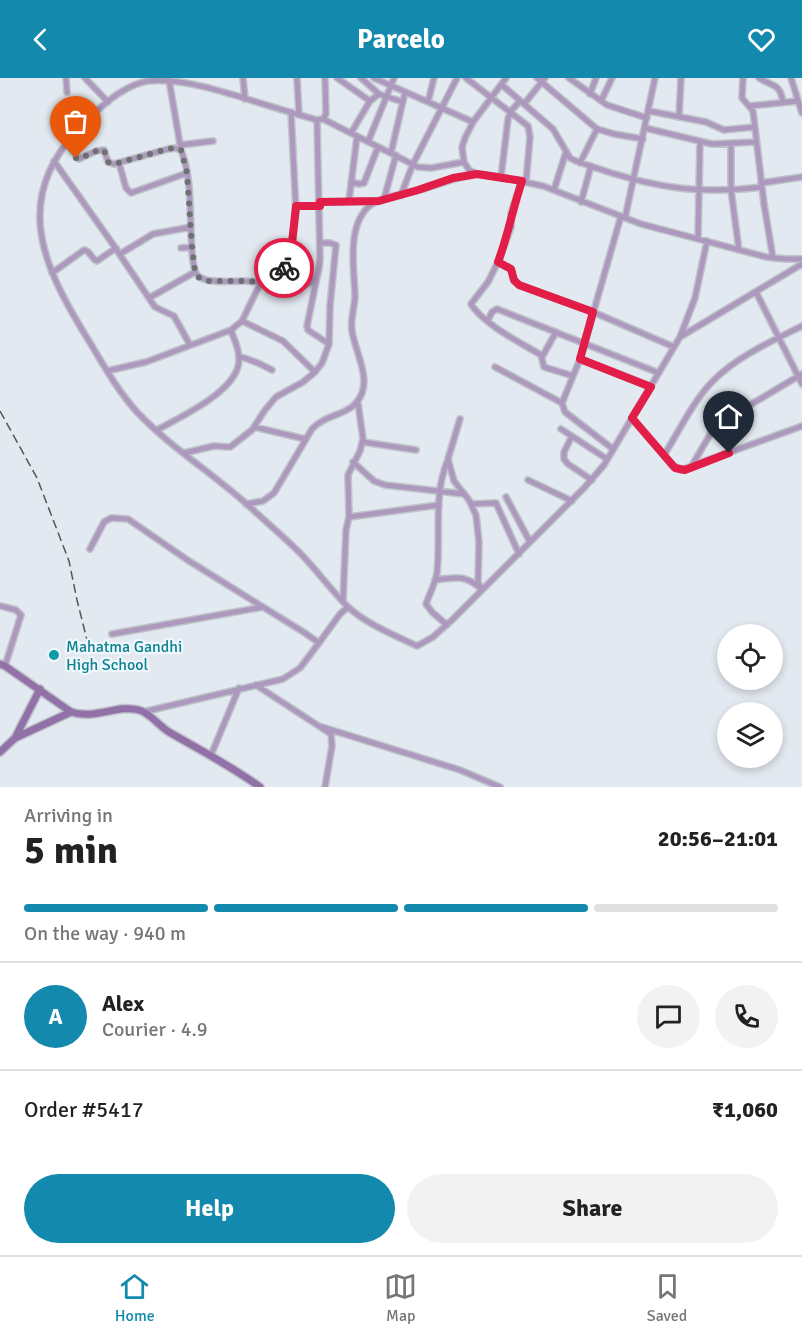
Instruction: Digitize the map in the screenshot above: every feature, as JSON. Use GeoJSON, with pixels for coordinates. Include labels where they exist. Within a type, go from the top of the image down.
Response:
{"type":"FeatureCollection","features":[{"type":"Feature","properties":{"kind":"street"},"geometry":{"type":"LineString","coordinates":[[66,78],[68,92]]}},
{"type":"Feature","properties":{"kind":"street"},"geometry":{"type":"LineString","coordinates":[[85,78],[108,102]]}},
{"type":"Feature","properties":{"kind":"street"},"geometry":{"type":"LineString","coordinates":[[243,78],[245,99]]}},
{"type":"Feature","properties":{"kind":"street"},"geometry":{"type":"LineString","coordinates":[[297,78],[299,115]]}},
{"type":"Feature","properties":{"kind":"street"},"geometry":{"type":"LineString","coordinates":[[325,78],[326,114],[320,120],[317,161],[320,260],[307,326],[308,330],[329,344]]}},
{"type":"Feature","properties":{"kind":"street"},"geometry":{"type":"LineString","coordinates":[[337,78],[370,101]]}},
{"type":"Feature","properties":{"kind":"street"},"geometry":{"type":"LineString","coordinates":[[361,78],[378,94],[403,102]]}},
{"type":"Feature","properties":{"kind":"street"},"geometry":{"type":"LineString","coordinates":[[375,78],[473,122]]}},
{"type":"Feature","properties":{"kind":"street"},"geometry":{"type":"LineString","coordinates":[[368,142],[394,78]]}},
{"type":"Feature","properties":{"kind":"street"},"geometry":{"type":"LineString","coordinates":[[428,102],[434,78]]}},
{"type":"Feature","properties":{"kind":"street"},"geometry":{"type":"LineString","coordinates":[[401,195],[413,164],[457,78]]}},
{"type":"Feature","properties":{"kind":"street"},"geometry":{"type":"LineString","coordinates":[[477,174],[468,170],[464,162],[462,147],[473,122],[506,78]]}},
{"type":"Feature","properties":{"kind":"street"},"geometry":{"type":"LineString","coordinates":[[569,78],[601,101],[617,109],[647,118]]}},
{"type":"Feature","properties":{"kind":"street"},"geometry":{"type":"LineString","coordinates":[[580,86],[583,78]]}},
{"type":"Feature","properties":{"kind":"street"},"geometry":{"type":"LineString","coordinates":[[590,94],[596,78]]}},
{"type":"Feature","properties":{"kind":"street"},"geometry":{"type":"LineString","coordinates":[[601,101],[612,78]]}},
{"type":"Feature","properties":{"kind":"street"},"geometry":{"type":"LineString","coordinates":[[561,403],[580,359],[634,180],[655,78]]}},
{"type":"Feature","properties":{"kind":"street"},"geometry":{"type":"LineString","coordinates":[[679,117],[681,78]]}},
{"type":"Feature","properties":{"kind":"street"},"geometry":{"type":"LineString","coordinates":[[743,78],[742,98],[753,111],[761,185],[773,258]]}},
{"type":"Feature","properties":{"kind":"street"},"geometry":{"type":"LineString","coordinates":[[759,78],[778,87],[782,93],[783,102]]}},
{"type":"Feature","properties":{"kind":"street"},"geometry":{"type":"LineString","coordinates":[[791,78],[802,113]]}},
{"type":"Feature","properties":{"kind":"street"},"geometry":{"type":"LineString","coordinates":[[464,162],[423,168],[320,120],[180,79],[147,79],[98,109],[67,143],[54,161],[44,182],[39,223],[52,273],[62,297],[123,396],[138,414],[246,504],[300,553],[348,607],[417,646],[433,638],[447,625],[481,588],[519,554],[592,480],[680,337],[695,298],[707,242]]}},
{"type":"Feature","properties":{"kind":"street"},"geometry":{"type":"LineString","coordinates":[[470,79],[511,111],[528,126],[530,131],[524,181],[511,213],[511,227],[488,282],[471,304],[511,338],[542,357]]}},
{"type":"Feature","properties":{"kind":"street"},"geometry":{"type":"LineString","coordinates":[[501,177],[505,134],[511,111],[522,102],[541,79],[597,129],[643,139]]}},
{"type":"Feature","properties":{"kind":"street"},"geometry":{"type":"LineString","coordinates":[[169,80],[180,148],[187,173],[192,247],[195,272],[198,277],[207,281],[304,285],[312,282],[318,276]]}},
{"type":"Feature","properties":{"kind":"street"},"geometry":{"type":"LineString","coordinates":[[502,85],[553,129],[570,158],[634,180],[698,190],[730,190],[802,177]]}},
{"type":"Feature","properties":{"kind":"street"},"geometry":{"type":"LineString","coordinates":[[382,200],[405,92]]}},
{"type":"Feature","properties":{"kind":"street"},"geometry":{"type":"LineString","coordinates":[[349,201],[354,135],[370,101],[378,94]]}},
{"type":"Feature","properties":{"kind":"street"},"geometry":{"type":"LineString","coordinates":[[749,106],[798,101]]}},
{"type":"Feature","properties":{"kind":"street"},"geometry":{"type":"LineString","coordinates":[[649,111],[706,122],[724,130],[754,126]]}},
{"type":"Feature","properties":{"kind":"street"},"geometry":{"type":"LineString","coordinates":[[278,285],[292,243],[296,206],[291,112]]}},
{"type":"Feature","properties":{"kind":"street"},"geometry":{"type":"LineString","coordinates":[[645,128],[712,144],[756,142]]}},
{"type":"Feature","properties":{"kind":"street"},"geometry":{"type":"LineString","coordinates":[[580,163],[597,129]]}},
{"type":"Feature","properties":{"kind":"street"},"geometry":{"type":"LineString","coordinates":[[67,143],[79,159],[101,150],[106,153],[110,164],[168,149],[213,141]]}},
{"type":"Feature","properties":{"kind":"street"},"geometry":{"type":"LineString","coordinates":[[698,239],[700,141]]}},
{"type":"Feature","properties":{"kind":"street"},"geometry":{"type":"LineString","coordinates":[[731,144],[730,190],[739,250]]}},
{"type":"Feature","properties":{"kind":"street"},"geometry":{"type":"LineString","coordinates":[[351,182],[364,183],[378,147]]}},
{"type":"Feature","properties":{"kind":"street"},"geometry":{"type":"LineString","coordinates":[[554,190],[566,152]]}},
{"type":"Feature","properties":{"kind":"street"},"geometry":{"type":"LineString","coordinates":[[54,161],[155,307],[174,316],[190,345]]}},
{"type":"Feature","properties":{"kind":"street"},"geometry":{"type":"LineString","coordinates":[[119,163],[126,188],[131,194],[187,173]]}},
{"type":"Feature","properties":{"kind":"street"},"geometry":{"type":"LineString","coordinates":[[581,202],[591,166]]}},
{"type":"Feature","properties":{"kind":"street"},"geometry":{"type":"LineString","coordinates":[[246,504],[263,501],[274,493],[316,424],[346,412],[357,402],[364,385],[352,330],[355,295],[352,255],[359,220],[371,205],[382,200],[453,178],[477,174],[501,177],[554,190],[623,217],[707,242],[773,258],[802,259]]}},
{"type":"Feature","properties":{"kind":"street"},"geometry":{"type":"LineString","coordinates":[[296,206],[382,200]]}},
{"type":"Feature","properties":{"kind":"street"},"geometry":{"type":"LineString","coordinates":[[52,273],[84,250],[97,261],[153,234],[191,227]]}},
{"type":"Feature","properties":{"kind":"street"},"geometry":{"type":"LineString","coordinates":[[184,453],[214,446],[230,447],[254,427],[276,398],[310,378],[322,363],[329,344],[336,246],[330,243],[320,243]]}},
{"type":"Feature","properties":{"kind":"street"},"geometry":{"type":"LineString","coordinates":[[180,248],[192,247]]}},
{"type":"Feature","properties":{"kind":"street"},"geometry":{"type":"LineString","coordinates":[[498,262],[511,269],[514,280],[519,285],[593,312],[674,347]]}},
{"type":"Feature","properties":{"kind":"street"},"geometry":{"type":"LineString","coordinates":[[680,337],[802,264]]}},
{"type":"Feature","properties":{"kind":"street"},"geometry":{"type":"LineString","coordinates":[[148,297],[195,272]]}},
{"type":"Feature","properties":{"kind":"street"},"geometry":{"type":"LineString","coordinates":[[107,371],[146,362],[231,330],[242,321],[261,282]]}},
{"type":"Feature","properties":{"kind":"street"},"geometry":{"type":"LineString","coordinates":[[756,292],[778,338],[800,375],[802,384]]}},
{"type":"Feature","properties":{"kind":"street"},"geometry":{"type":"LineString","coordinates":[[488,320],[492,312],[497,309],[659,373]]}},
{"type":"Feature","properties":{"kind":"street"},"geometry":{"type":"LineString","coordinates":[[242,321],[283,341],[315,372]]}},
{"type":"Feature","properties":{"kind":"street"},"geometry":{"type":"LineString","coordinates":[[664,455],[711,382],[725,370],[802,326]]}},
{"type":"Feature","properties":{"kind":"street"},"geometry":{"type":"LineString","coordinates":[[157,430],[208,401],[227,384],[236,372],[239,357],[231,330]]}},
{"type":"Feature","properties":{"kind":"street"},"geometry":{"type":"LineString","coordinates":[[556,332],[542,357],[544,367],[573,376]]}},
{"type":"Feature","properties":{"kind":"street"},"geometry":{"type":"LineString","coordinates":[[239,357],[272,370]]}},
{"type":"Feature","properties":{"kind":"street"},"geometry":{"type":"LineString","coordinates":[[580,359],[651,387]]}},
{"type":"Feature","properties":{"kind":"street"},"geometry":{"type":"LineString","coordinates":[[495,367],[561,403],[565,412],[613,449]]}},
{"type":"Feature","properties":{"kind":"street"},"geometry":{"type":"LineString","coordinates":[[690,467],[711,433],[720,423],[800,375]]}},
{"type":"Feature","properties":{"kind":"street"},"geometry":{"type":"LineString","coordinates":[[344,601],[346,530],[349,517],[348,475],[363,442],[357,402]]}},
{"type":"Feature","properties":{"kind":"street"},"geometry":{"type":"LineString","coordinates":[[632,418],[675,468],[681,470],[802,426]]}},
{"type":"Feature","properties":{"kind":"street"},"geometry":{"type":"LineString","coordinates":[[447,625],[426,604],[435,580],[441,477],[460,419]]}},
{"type":"Feature","properties":{"kind":"street"},"geometry":{"type":"LineString","coordinates":[[254,427],[305,439]]}},
{"type":"Feature","properties":{"kind":"street"},"geometry":{"type":"LineString","coordinates":[[561,429],[607,459]]}},
{"type":"Feature","properties":{"kind":"street"},"geometry":{"type":"LineString","coordinates":[[572,436],[564,452],[564,459],[592,480]]}},
{"type":"Feature","properties":{"kind":"street"},"geometry":{"type":"LineString","coordinates":[[363,442],[416,450]]}},
{"type":"Feature","properties":{"kind":"street"},"geometry":{"type":"LineString","coordinates":[[448,459],[451,473],[476,515],[479,532],[481,588]]}},
{"type":"Feature","properties":{"kind":"street"},"geometry":{"type":"LineString","coordinates":[[353,462],[374,482],[464,494]]}},
{"type":"Feature","properties":{"kind":"street"},"geometry":{"type":"LineString","coordinates":[[528,480],[572,501]]}},
{"type":"Feature","properties":{"kind":"street"},"geometry":{"type":"LineString","coordinates":[[506,497],[530,542]]}},
{"type":"Feature","properties":{"kind":"street"},"geometry":{"type":"LineString","coordinates":[[471,504],[496,503],[519,554]]}},
{"type":"Feature","properties":{"kind":"street"},"geometry":{"type":"LineString","coordinates":[[349,517],[439,505]]}},
{"type":"Feature","properties":{"kind":"street"},"geometry":{"type":"LineString","coordinates":[[90,549],[104,522],[111,518],[128,519],[189,561],[319,643]]}},
{"type":"Feature","properties":{"kind":"street"},"geometry":{"type":"LineString","coordinates":[[435,580],[462,578],[472,581],[481,588]]}},
{"type":"Feature","properties":{"kind":"street"},"geometry":{"type":"LineString","coordinates":[[0,606],[16,610],[21,615],[2,665],[40,689],[70,712],[87,715],[135,709],[143,712],[167,731],[211,755],[260,787]]}},
{"type":"Feature","properties":{"kind":"street"},"geometry":{"type":"LineString","coordinates":[[112,634],[263,607]]}},
{"type":"Feature","properties":{"kind":"street"},"geometry":{"type":"LineString","coordinates":[[143,712],[289,676],[304,663],[340,614],[348,607]]}},
{"type":"Feature","properties":{"kind":"street"},"geometry":{"type":"LineString","coordinates":[[256,684],[331,734],[333,740],[325,787]]}},
{"type":"Feature","properties":{"kind":"street"},"geometry":{"type":"LineString","coordinates":[[211,755],[239,688]]}},
{"type":"Feature","properties":{"kind":"street"},"geometry":{"type":"LineString","coordinates":[[15,738],[40,689]]}},
{"type":"Feature","properties":{"kind":"street"},"geometry":{"type":"LineString","coordinates":[[0,752],[15,738],[70,712]]}},
{"type":"Feature","properties":{"kind":"street"},"geometry":{"type":"LineString","coordinates":[[322,727],[460,770],[500,787]]}},
{"type":"Feature","properties":{"kind":"railway"},"geometry":{"type":"LineString","coordinates":[[0,411],[37,478],[69,561],[90,652]]}},
{"type":"Feature","properties":{"kind":"way so far"},"geometry":{"type":"LineString","coordinates":[[76,158],[104,150],[108,162],[114,164],[168,149],[181,150],[187,173],[192,247],[195,272],[198,277],[207,281],[248,281],[278,285],[284,268]]}},
{"type":"Feature","properties":{"kind":"place","name":"Mahatma Gandhi High School"},"geometry":{"type":"Point","coordinates":[54,655]}},
{"type":"Feature","properties":{"kind":"route"},"geometry":{"type":"LineString","coordinates":[[284,268],[292,243],[296,206],[320,206],[320,202],[379,201],[453,178],[477,174],[522,181],[511,213],[511,227],[498,262],[513,271],[514,280],[519,285],[593,312],[580,359],[651,387],[632,418],[675,468],[685,470],[729,453]]}}]}
